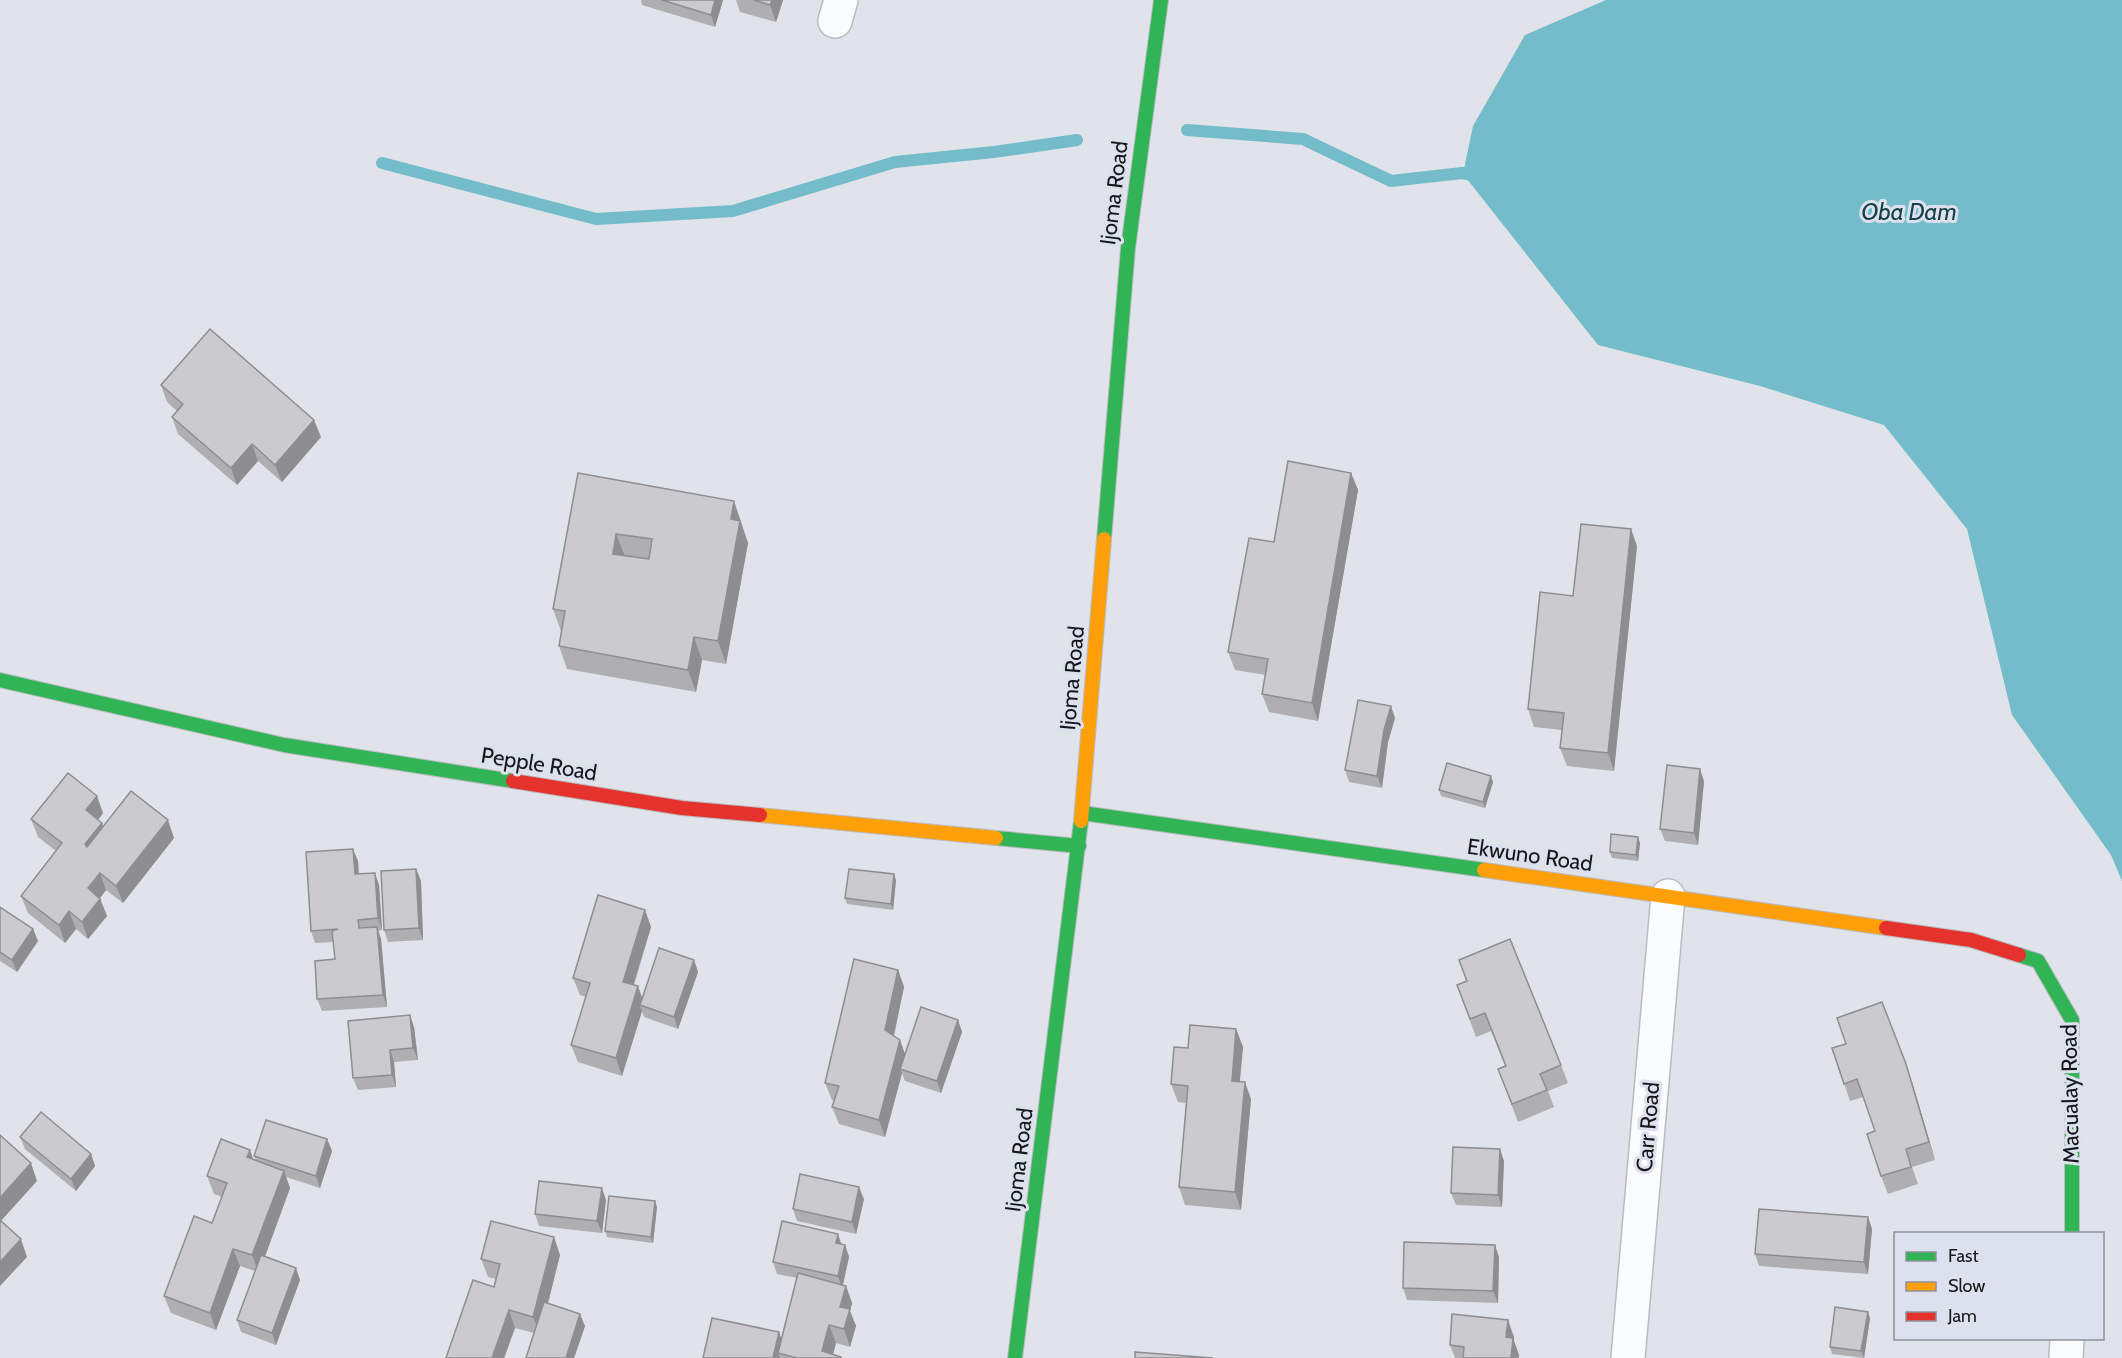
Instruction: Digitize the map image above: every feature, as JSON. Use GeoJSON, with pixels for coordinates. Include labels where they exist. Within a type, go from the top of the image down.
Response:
{"type":"FeatureCollection","features":[{"type":"Feature","properties":{"kind":"street","name":"Ijoma Road"},"geometry":{"type":"LineString","coordinates":[[1015,1358],[1079,846],[1128,248],[1161,0]]}},
{"type":"Feature","properties":{"kind":"street","name":"Pepple Road"},"geometry":{"type":"LineString","coordinates":[[0,680],[284,745],[659,805],[1079,846]]}},
{"type":"Feature","properties":{"kind":"street","name":"Ekwuno Road"},"geometry":{"type":"LineString","coordinates":[[1082,813],[1971,940]]}},
{"type":"Feature","properties":{"kind":"street","name":"Carr Road"},"geometry":{"type":"LineString","coordinates":[[1628,1358],[1668,896]]}},
{"type":"Feature","properties":{"kind":"street","name":"Macualay Road"},"geometry":{"type":"LineString","coordinates":[[1971,940],[2038,961],[2072,1020],[2072,1232]]}},
{"type":"Feature","properties":{"kind":"street"},"geometry":{"type":"LineString","coordinates":[[2066,1358],[2067,1340]]}},
{"type":"Feature","properties":{"kind":"water","name":"Oba Dam"},"geometry":{"type":"Polygon","coordinates":[[[1606,0],[2122,0],[2122,881],[2111,855],[2012,715],[1967,529],[1884,425],[1760,386],[1598,345],[1463,174],[1473,126],[1525,35],[1606,0]]]}},
{"type":"Feature","properties":{"kind":"building"},"geometry":{"type":"Polygon","coordinates":[[[662,0],[715,0],[711,15],[662,0]]]}},
{"type":"Feature","properties":{"kind":"building"},"geometry":{"type":"Polygon","coordinates":[[[754,0],[772,0],[770,5],[754,0]]]}},
{"type":"Feature","properties":{"kind":"building"},"geometry":{"type":"Polygon","coordinates":[[[210,329],[314,420],[275,465],[252,444],[231,468],[172,417],[183,404],[161,385],[210,329]]]}},
{"type":"Feature","properties":{"kind":"building"},"geometry":{"type":"Polygon","coordinates":[[[1288,461],[1351,473],[1312,703],[1262,694],[1268,659],[1228,652],[1249,538],[1274,542],[1288,461]]]}},
{"type":"Feature","properties":{"kind":"building"},"geometry":{"type":"Polygon","coordinates":[[[578,473],[734,501],[731,519],[740,521],[718,641],[694,637],[688,670],[559,646],[565,611],[553,609],[578,473]],[[616,534],[613,554],[649,559],[652,539],[616,534]]]}},
{"type":"Feature","properties":{"kind":"building"},"geometry":{"type":"Polygon","coordinates":[[[1581,524],[1631,529],[1608,753],[1560,748],[1564,713],[1528,709],[1540,592],[1573,596],[1581,524]]]}},
{"type":"Feature","properties":{"kind":"building"},"geometry":{"type":"Polygon","coordinates":[[[1358,700],[1391,706],[1384,730],[1377,776],[1345,770],[1358,700]]]}},
{"type":"Feature","properties":{"kind":"building"},"geometry":{"type":"Polygon","coordinates":[[[1447,763],[1491,776],[1483,802],[1439,790],[1447,763]]]}},
{"type":"Feature","properties":{"kind":"building"},"geometry":{"type":"Polygon","coordinates":[[[1667,765],[1700,769],[1694,833],[1660,829],[1667,765]]]}},
{"type":"Feature","properties":{"kind":"building"},"geometry":{"type":"Polygon","coordinates":[[[68,773],[97,796],[86,810],[102,823],[85,844],[87,847],[131,791],[168,820],[116,886],[100,873],[88,888],[100,899],[82,922],[69,911],[59,925],[21,896],[62,843],[31,819],[68,773]]]}},
{"type":"Feature","properties":{"kind":"building"},"geometry":{"type":"Polygon","coordinates":[[[1611,834],[1638,837],[1636,855],[1610,852],[1611,834]]]}},
{"type":"Feature","properties":{"kind":"building"},"geometry":{"type":"Polygon","coordinates":[[[353,849],[355,874],[375,873],[378,918],[358,920],[359,928],[377,927],[383,995],[317,999],[315,961],[335,959],[332,931],[338,929],[311,931],[306,852],[353,849]]]}},
{"type":"Feature","properties":{"kind":"building"},"geometry":{"type":"Polygon","coordinates":[[[416,869],[419,928],[384,930],[381,871],[416,869]]]}},
{"type":"Feature","properties":{"kind":"building"},"geometry":{"type":"Polygon","coordinates":[[[849,869],[894,874],[891,904],[845,898],[849,869]]]}},
{"type":"Feature","properties":{"kind":"building"},"geometry":{"type":"Polygon","coordinates":[[[598,895],[645,910],[623,982],[638,986],[616,1058],[571,1045],[590,983],[573,978],[598,895]]]}},
{"type":"Feature","properties":{"kind":"building"},"geometry":{"type":"Polygon","coordinates":[[[0,907],[33,929],[12,960],[0,952],[0,907]]]}},
{"type":"Feature","properties":{"kind":"building"},"geometry":{"type":"Polygon","coordinates":[[[1510,939],[1561,1065],[1540,1074],[1547,1090],[1512,1104],[1498,1069],[1506,1066],[1485,1013],[1470,1019],[1457,985],[1467,981],[1459,960],[1510,939]]]}},
{"type":"Feature","properties":{"kind":"building"},"geometry":{"type":"Polygon","coordinates":[[[659,948],[694,960],[674,1017],[640,1005],[659,948]]]}},
{"type":"Feature","properties":{"kind":"building"},"geometry":{"type":"Polygon","coordinates":[[[854,959],[898,970],[885,1030],[900,1040],[879,1120],[832,1107],[839,1086],[825,1083],[854,959]]]}},
{"type":"Feature","properties":{"kind":"building"},"geometry":{"type":"Polygon","coordinates":[[[1882,1002],[1906,1064],[1929,1142],[1906,1149],[1911,1167],[1881,1176],[1867,1134],[1875,1131],[1857,1079],[1844,1084],[1832,1048],[1846,1044],[1837,1018],[1882,1002]]]}},
{"type":"Feature","properties":{"kind":"building"},"geometry":{"type":"Polygon","coordinates":[[[921,1007],[958,1020],[937,1081],[900,1069],[921,1007]]]}},
{"type":"Feature","properties":{"kind":"building"},"geometry":{"type":"Polygon","coordinates":[[[410,1015],[413,1048],[390,1050],[392,1075],[353,1078],[348,1021],[410,1015]]]}},
{"type":"Feature","properties":{"kind":"building"},"geometry":{"type":"Polygon","coordinates":[[[1190,1025],[1236,1029],[1232,1081],[1245,1082],[1235,1192],[1179,1187],[1188,1086],[1171,1084],[1174,1047],[1188,1048],[1190,1025]]]}},
{"type":"Feature","properties":{"kind":"building"},"geometry":{"type":"Polygon","coordinates":[[[41,1112],[91,1154],[71,1179],[20,1137],[41,1112]]]}},
{"type":"Feature","properties":{"kind":"building"},"geometry":{"type":"Polygon","coordinates":[[[266,1120],[327,1139],[316,1176],[254,1156],[266,1120]]]}},
{"type":"Feature","properties":{"kind":"building"},"geometry":{"type":"Polygon","coordinates":[[[0,1135],[31,1163],[0,1198],[0,1135]]]}},
{"type":"Feature","properties":{"kind":"building"},"geometry":{"type":"Polygon","coordinates":[[[221,1139],[250,1150],[247,1157],[284,1171],[252,1255],[233,1249],[210,1313],[164,1296],[194,1216],[212,1223],[227,1183],[207,1176],[221,1139]]]}},
{"type":"Feature","properties":{"kind":"building"},"geometry":{"type":"Polygon","coordinates":[[[1453,1147],[1500,1149],[1498,1195],[1451,1193],[1453,1147]]]}},
{"type":"Feature","properties":{"kind":"building"},"geometry":{"type":"Polygon","coordinates":[[[800,1174],[859,1187],[852,1222],[793,1209],[800,1174]]]}},
{"type":"Feature","properties":{"kind":"building"},"geometry":{"type":"Polygon","coordinates":[[[539,1181],[602,1188],[597,1221],[535,1214],[539,1181]]]}},
{"type":"Feature","properties":{"kind":"building"},"geometry":{"type":"Polygon","coordinates":[[[609,1196],[655,1201],[651,1237],[605,1231],[609,1196]]]}},
{"type":"Feature","properties":{"kind":"building"},"geometry":{"type":"Polygon","coordinates":[[[1759,1209],[1868,1217],[1864,1262],[1755,1254],[1759,1209]]]}},
{"type":"Feature","properties":{"kind":"building"},"geometry":{"type":"Polygon","coordinates":[[[0,1220],[21,1239],[0,1262],[0,1220]]]}},
{"type":"Feature","properties":{"kind":"building"},"geometry":{"type":"Polygon","coordinates":[[[491,1221],[554,1237],[533,1317],[509,1310],[492,1358],[446,1358],[473,1280],[494,1287],[500,1264],[481,1259],[491,1221]]]}},
{"type":"Feature","properties":{"kind":"building"},"geometry":{"type":"Polygon","coordinates":[[[782,1221],[838,1234],[836,1243],[845,1245],[838,1276],[773,1262],[782,1221]]]}},
{"type":"Feature","properties":{"kind":"building"},"geometry":{"type":"Polygon","coordinates":[[[1404,1242],[1495,1245],[1493,1291],[1403,1288],[1404,1242]]]}},
{"type":"Feature","properties":{"kind":"building"},"geometry":{"type":"Polygon","coordinates":[[[261,1255],[296,1268],[272,1333],[237,1320],[261,1255]]]}},
{"type":"Feature","properties":{"kind":"building"},"geometry":{"type":"Polygon","coordinates":[[[798,1273],[846,1286],[840,1307],[850,1309],[844,1329],[829,1325],[822,1351],[841,1358],[797,1358],[778,1353],[798,1273]]]}},
{"type":"Feature","properties":{"kind":"building"},"geometry":{"type":"Polygon","coordinates":[[[544,1302],[580,1314],[566,1358],[526,1358],[544,1302]]]}},
{"type":"Feature","properties":{"kind":"building"},"geometry":{"type":"Polygon","coordinates":[[[1835,1307],[1868,1312],[1861,1351],[1830,1347],[1835,1307]]]}},
{"type":"Feature","properties":{"kind":"building"},"geometry":{"type":"Polygon","coordinates":[[[1452,1314],[1508,1320],[1506,1337],[1513,1338],[1511,1358],[1463,1358],[1464,1347],[1450,1345],[1452,1314]]]}},
{"type":"Feature","properties":{"kind":"building"},"geometry":{"type":"Polygon","coordinates":[[[712,1318],[779,1332],[773,1358],[703,1358],[712,1318]]]}},
{"type":"Feature","properties":{"kind":"building"},"geometry":{"type":"Polygon","coordinates":[[[1135,1352],[1213,1358],[1135,1358],[1135,1352]]]}},
{"type":"Feature","properties":{"kind":"waterway"},"geometry":{"type":"LineString","coordinates":[[1187,130],[1303,139],[1391,181],[1462,173],[1478,176]]}},
{"type":"Feature","properties":{"kind":"waterway"},"geometry":{"type":"LineString","coordinates":[[382,163],[596,219],[733,211],[895,162],[994,152],[1077,140]]}},
{"type":"Feature","properties":{"kind":"traffic: fast"},"geometry":{"type":"LineString","coordinates":[[1104,539],[1128,248],[1161,0]]}},
{"type":"Feature","properties":{"kind":"traffic: fast"},"geometry":{"type":"LineString","coordinates":[[0,680],[284,745],[513,781]]}},
{"type":"Feature","properties":{"kind":"traffic: fast"},"geometry":{"type":"LineString","coordinates":[[1082,813],[1484,870]]}},
{"type":"Feature","properties":{"kind":"traffic: fast"},"geometry":{"type":"LineString","coordinates":[[1015,1358],[1081,821]]}},
{"type":"Feature","properties":{"kind":"traffic: fast"},"geometry":{"type":"LineString","coordinates":[[996,838],[1079,846]]}},
{"type":"Feature","properties":{"kind":"traffic: fast"},"geometry":{"type":"LineString","coordinates":[[2019,955],[2038,961],[2072,1020],[2072,1232]]}},
{"type":"Feature","properties":{"kind":"traffic: slow"},"geometry":{"type":"LineString","coordinates":[[1081,821],[1104,539]]}},
{"type":"Feature","properties":{"kind":"traffic: slow"},"geometry":{"type":"LineString","coordinates":[[760,815],[996,838]]}},
{"type":"Feature","properties":{"kind":"traffic: slow"},"geometry":{"type":"LineString","coordinates":[[1484,870],[1886,928]]}},
{"type":"Feature","properties":{"kind":"traffic: jam"},"geometry":{"type":"LineString","coordinates":[[513,781],[682,808],[760,815]]}},
{"type":"Feature","properties":{"kind":"traffic: jam"},"geometry":{"type":"LineString","coordinates":[[1886,928],[1971,940],[2019,955]]}}]}
